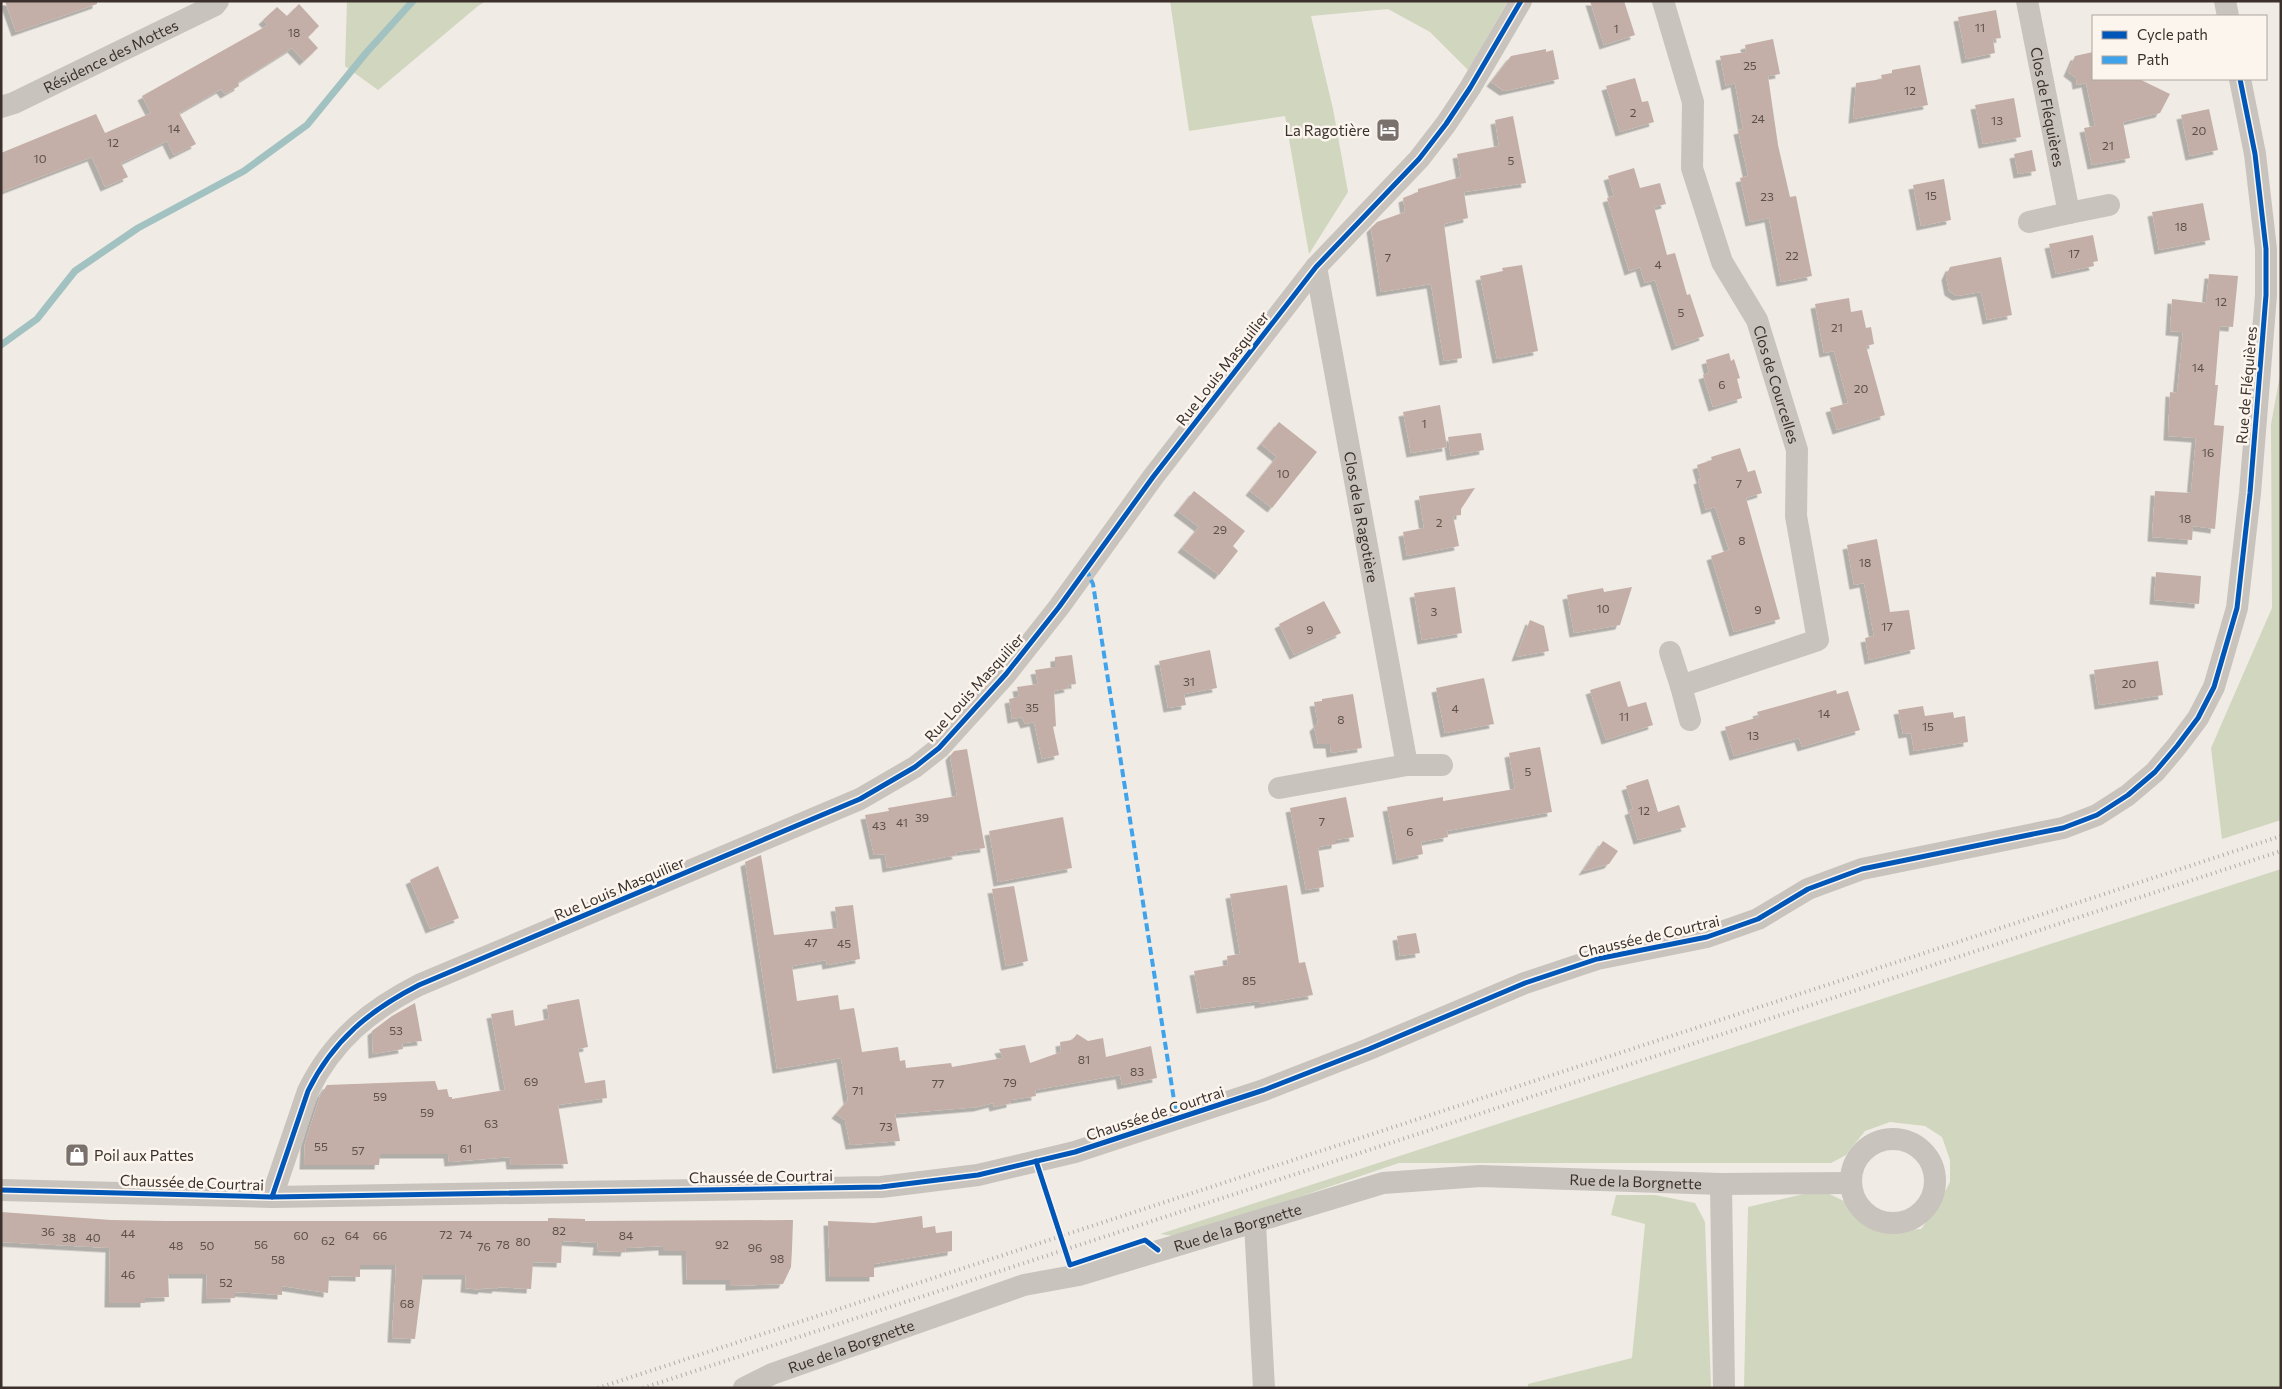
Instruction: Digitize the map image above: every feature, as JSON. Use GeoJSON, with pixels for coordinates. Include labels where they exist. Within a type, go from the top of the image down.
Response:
{"type":"FeatureCollection","features":[{"type":"Feature","properties":{"kind":"street","name":"Résidence des Mottes"},"geometry":{"type":"LineString","coordinates":[[1,107],[215,5],[218,1]]}},
{"type":"Feature","properties":{"kind":"street","name":"Rue Louis Masquilier"},"geometry":{"type":"LineString","coordinates":[[272,1197],[308,1091],[316,1074],[349,1032],[376,1009],[419,985],[860,799],[915,767],[939,748],[1006,674],[1041,630],[1153,477],[1316,268],[1419,159],[1470,88],[1521,1]]}},
{"type":"Feature","properties":{"kind":"street","name":"Clos de Courcelles"},"geometry":{"type":"LineString","coordinates":[[1663,1],[1692,102],[1692,168],[1722,262],[1757,320],[1796,450],[1796,516],[1818,640],[1681,686]]}},
{"type":"Feature","properties":{"kind":"street","name":"Clos de Fléquières"},"geometry":{"type":"LineString","coordinates":[[2027,1],[2069,213]]}},
{"type":"Feature","properties":{"kind":"street"},"geometry":{"type":"LineString","coordinates":[[2225,1],[2228,15]]}},
{"type":"Feature","properties":{"kind":"street","name":"Rue de Fléquières"},"geometry":{"type":"LineString","coordinates":[[2212,691],[2232,629],[2240,585],[2266,295],[2266,249],[2255,154],[2240,80]]}},
{"type":"Feature","properties":{"kind":"street"},"geometry":{"type":"LineString","coordinates":[[2029,222],[2109,205]]}},
{"type":"Feature","properties":{"kind":"street","name":"Clos de la Ragotière"},"geometry":{"type":"LineString","coordinates":[[1316,268],[1407,765]]}},
{"type":"Feature","properties":{"kind":"street"},"geometry":{"type":"LineString","coordinates":[[1670,652],[1690,720]]}},
{"type":"Feature","properties":{"kind":"street","name":"Chaussée de Courtrai"},"geometry":{"type":"LineString","coordinates":[[1,1190],[272,1197],[881,1187],[978,1175],[1075,1152],[1264,1090],[1543,977],[1597,958],[1707,937],[1758,919],[1808,889],[1862,869],[2063,828],[2097,815],[2128,795],[2155,772],[2198,718],[2212,691]]}},
{"type":"Feature","properties":{"kind":"street"},"geometry":{"type":"LineString","coordinates":[[1280,788],[1407,765],[1442,765]]}},
{"type":"Feature","properties":{"kind":"street","name":"Rue de la Borgnette"},"geometry":{"type":"LineString","coordinates":[[744,1388],[772,1374],[1024,1285],[1079,1275],[1255,1224],[1383,1183],[1480,1176],[1721,1184],[1851,1183]]}},
{"type":"Feature","properties":{"kind":"street","name":"Rue de la Borgnette"},"geometry":{"type":"LineString","coordinates":[[1721,1184],[1724,1388]]}},
{"type":"Feature","properties":{"kind":"street"},"geometry":{"type":"LineString","coordinates":[[1255,1224],[1264,1388]]}},
{"type":"Feature","properties":{"kind":"green space"},"geometry":{"type":"Polygon","coordinates":[[[347,1],[486,1],[378,90],[345,66],[347,1]]]}},
{"type":"Feature","properties":{"kind":"green space"},"geometry":{"type":"Polygon","coordinates":[[[1170,1],[1508,1],[1468,70],[1430,32],[1388,9],[1311,16],[1333,109],[1348,192],[1309,254],[1285,116],[1189,131],[1170,1]]]}},
{"type":"Feature","properties":{"kind":"green space"},"geometry":{"type":"Polygon","coordinates":[[[2281,370],[2281,820],[2222,839],[2211,748],[2272,608],[2271,424],[2281,370]]]}},
{"type":"Feature","properties":{"kind":"green space"},"geometry":{"type":"Polygon","coordinates":[[[2281,869],[2281,1388],[1744,1388],[1748,1207],[1821,1190],[1846,1202],[1862,1218],[1887,1231],[1921,1229],[1936,1209],[1950,1182],[1950,1160],[1942,1137],[1925,1126],[1890,1122],[1865,1131],[1846,1155],[1831,1163],[1399,1163],[1181,1237],[1160,1234],[2281,869]]]}},
{"type":"Feature","properties":{"kind":"green space"},"geometry":{"type":"Polygon","coordinates":[[[1616,1195],[1655,1195],[1695,1203],[1705,1222],[1711,1388],[1528,1388],[1528,1384],[1632,1358],[1645,1224],[1611,1215],[1616,1195]]]}},
{"type":"Feature","properties":{"kind":"building"},"geometry":{"type":"Polygon","coordinates":[[[5,1],[97,1],[97,4],[16,32],[5,1]]]}},
{"type":"Feature","properties":{"kind":"building"},"geometry":{"type":"Polygon","coordinates":[[[1590,1],[1624,1],[1635,35],[1604,45],[1590,1]]]}},
{"type":"Feature","properties":{"kind":"building"},"geometry":{"type":"Polygon","coordinates":[[[299,4],[319,26],[308,37],[318,48],[304,61],[292,48],[238,82],[239,86],[225,94],[221,89],[179,113],[196,144],[174,155],[167,141],[121,163],[128,177],[105,187],[92,157],[1,192],[1,153],[96,114],[105,133],[151,113],[142,96],[268,25],[263,20],[277,7],[287,16],[299,4]]]}},
{"type":"Feature","properties":{"kind":"building"},"geometry":{"type":"Polygon","coordinates":[[[1996,10],[2001,38],[1993,39],[1995,53],[1966,59],[1958,17],[1996,10]]]}},
{"type":"Feature","properties":{"kind":"building"},"geometry":{"type":"Polygon","coordinates":[[[1773,39],[1780,74],[1768,76],[1778,145],[1790,197],[1796,196],[1812,276],[1781,282],[1769,218],[1750,222],[1740,178],[1748,176],[1738,130],[1743,129],[1735,83],[1726,86],[1720,56],[1746,52],[1745,45],[1773,39]]]}},
{"type":"Feature","properties":{"kind":"building"},"geometry":{"type":"Polygon","coordinates":[[[1546,49],[1546,52],[1553,50],[1559,79],[1504,91],[1491,82],[1511,56],[1546,49]]]}},
{"type":"Feature","properties":{"kind":"building"},"geometry":{"type":"Polygon","coordinates":[[[2092,52],[2092,80],[2141,80],[2170,94],[2160,113],[2123,122],[2130,158],[2092,165],[2084,128],[2095,126],[2086,83],[2077,85],[2076,78],[2068,72],[2075,56],[2092,52]]]}},
{"type":"Feature","properties":{"kind":"building"},"geometry":{"type":"Polygon","coordinates":[[[1920,65],[1928,105],[1853,119],[1856,83],[1882,79],[1881,75],[1892,73],[1892,70],[1920,65]]]}},
{"type":"Feature","properties":{"kind":"building"},"geometry":{"type":"Polygon","coordinates":[[[1635,78],[1642,102],[1648,101],[1654,122],[1620,132],[1606,86],[1635,78]]]}},
{"type":"Feature","properties":{"kind":"building"},"geometry":{"type":"Polygon","coordinates":[[[2014,98],[2021,137],[1983,144],[1975,105],[2014,98]]]}},
{"type":"Feature","properties":{"kind":"building"},"geometry":{"type":"Polygon","coordinates":[[[2209,109],[2218,150],[2190,156],[2181,115],[2209,109]]]}},
{"type":"Feature","properties":{"kind":"building"},"geometry":{"type":"Polygon","coordinates":[[[1513,116],[1526,183],[1464,192],[1468,218],[1444,224],[1462,358],[1444,361],[1431,284],[1381,292],[1371,228],[1377,222],[1405,212],[1403,198],[1418,192],[1418,189],[1461,177],[1457,154],[1499,146],[1495,120],[1513,116]]]}},
{"type":"Feature","properties":{"kind":"building"},"geometry":{"type":"Polygon","coordinates":[[[2032,150],[2036,171],[2018,174],[2014,154],[2032,150]]]}},
{"type":"Feature","properties":{"kind":"building"},"geometry":{"type":"Polygon","coordinates":[[[1634,168],[1640,188],[1660,183],[1666,204],[1654,207],[1667,255],[1675,253],[1687,295],[1690,294],[1704,336],[1676,346],[1655,280],[1645,283],[1640,267],[1629,271],[1607,198],[1614,196],[1608,176],[1634,168]]]}},
{"type":"Feature","properties":{"kind":"building"},"geometry":{"type":"Polygon","coordinates":[[[1944,179],[1951,220],[1921,226],[1913,185],[1944,179]]]}},
{"type":"Feature","properties":{"kind":"building"},"geometry":{"type":"Polygon","coordinates":[[[2203,203],[2210,240],[2159,250],[2152,212],[2203,203]]]}},
{"type":"Feature","properties":{"kind":"building"},"geometry":{"type":"Polygon","coordinates":[[[2093,235],[2098,261],[2093,262],[2094,266],[2056,274],[2049,244],[2093,235]]]}},
{"type":"Feature","properties":{"kind":"building"},"geometry":{"type":"Polygon","coordinates":[[[2001,257],[2012,315],[1987,320],[1981,292],[1957,296],[1949,291],[1946,276],[1950,267],[2001,257]]]}},
{"type":"Feature","properties":{"kind":"building"},"geometry":{"type":"Polygon","coordinates":[[[1522,265],[1538,351],[1497,359],[1480,276],[1503,271],[1502,268],[1522,265]]]}},
{"type":"Feature","properties":{"kind":"building"},"geometry":{"type":"Polygon","coordinates":[[[2209,274],[2238,276],[2233,327],[2220,326],[2215,385],[2218,385],[2214,425],[2224,426],[2215,529],[2193,526],[2192,540],[2152,537],[2155,491],[2191,493],[2196,438],[2168,436],[2170,392],[2177,393],[2183,332],[2170,331],[2172,299],[2206,303],[2209,274]]]}},
{"type":"Feature","properties":{"kind":"building"},"geometry":{"type":"Polygon","coordinates":[[[1849,298],[1851,312],[1862,310],[1866,328],[1871,327],[1874,344],[1866,346],[1885,415],[1837,430],[1830,408],[1848,403],[1834,351],[1824,353],[1815,304],[1849,298]]]}},
{"type":"Feature","properties":{"kind":"building"},"geometry":{"type":"Polygon","coordinates":[[[1729,353],[1731,361],[1734,359],[1740,378],[1737,379],[1742,398],[1713,407],[1703,375],[1709,373],[1706,360],[1729,353]]]}},
{"type":"Feature","properties":{"kind":"building"},"geometry":{"type":"Polygon","coordinates":[[[1440,405],[1447,447],[1411,453],[1403,412],[1440,405]]]}},
{"type":"Feature","properties":{"kind":"building"},"geometry":{"type":"Polygon","coordinates":[[[1279,422],[1317,452],[1272,508],[1250,491],[1277,457],[1261,444],[1279,422]]]}},
{"type":"Feature","properties":{"kind":"building"},"geometry":{"type":"Polygon","coordinates":[[[1481,433],[1484,450],[1451,456],[1448,437],[1481,433]]]}},
{"type":"Feature","properties":{"kind":"building"},"geometry":{"type":"Polygon","coordinates":[[[1740,448],[1748,472],[1755,470],[1762,493],[1746,498],[1780,619],[1734,632],[1711,556],[1729,550],[1715,507],[1706,510],[1698,480],[1701,479],[1697,465],[1712,460],[1711,457],[1740,448]]]}},
{"type":"Feature","properties":{"kind":"building"},"geometry":{"type":"Polygon","coordinates":[[[1475,488],[1461,509],[1461,515],[1453,516],[1459,546],[1407,556],[1403,532],[1424,528],[1419,496],[1475,488]]]}},
{"type":"Feature","properties":{"kind":"building"},"geometry":{"type":"Polygon","coordinates":[[[1194,491],[1245,531],[1233,546],[1238,551],[1219,575],[1182,548],[1199,527],[1178,511],[1194,491]]]}},
{"type":"Feature","properties":{"kind":"building"},"geometry":{"type":"Polygon","coordinates":[[[1877,539],[1890,612],[1909,610],[1915,649],[1869,660],[1865,638],[1874,636],[1864,583],[1854,585],[1847,545],[1877,539]]]}},
{"type":"Feature","properties":{"kind":"building"},"geometry":{"type":"Polygon","coordinates":[[[2156,572],[2201,576],[2199,604],[2154,600],[2156,572]]]}},
{"type":"Feature","properties":{"kind":"building"},"geometry":{"type":"Polygon","coordinates":[[[1455,587],[1462,633],[1422,640],[1414,593],[1455,587]]]}},
{"type":"Feature","properties":{"kind":"building"},"geometry":{"type":"Polygon","coordinates":[[[1632,587],[1620,625],[1574,633],[1567,595],[1603,588],[1604,592],[1632,587]]]}},
{"type":"Feature","properties":{"kind":"building"},"geometry":{"type":"Polygon","coordinates":[[[1324,601],[1341,633],[1294,655],[1279,624],[1324,601]]]}},
{"type":"Feature","properties":{"kind":"building"},"geometry":{"type":"Polygon","coordinates":[[[1530,620],[1544,626],[1549,651],[1516,657],[1530,620]]]}},
{"type":"Feature","properties":{"kind":"building"},"geometry":{"type":"Polygon","coordinates":[[[1210,650],[1217,688],[1184,694],[1186,705],[1168,708],[1159,661],[1210,650]]]}},
{"type":"Feature","properties":{"kind":"building"},"geometry":{"type":"Polygon","coordinates":[[[1072,655],[1076,684],[1068,685],[1069,688],[1054,691],[1056,726],[1053,727],[1059,755],[1042,759],[1034,722],[1025,724],[1022,717],[1012,719],[1009,699],[1019,697],[1017,687],[1038,684],[1035,670],[1055,667],[1055,657],[1072,655]]]}},
{"type":"Feature","properties":{"kind":"building"},"geometry":{"type":"Polygon","coordinates":[[[2158,661],[2163,695],[2099,705],[2094,670],[2158,661]]]}},
{"type":"Feature","properties":{"kind":"building"},"geometry":{"type":"Polygon","coordinates":[[[1484,678],[1494,724],[1445,733],[1436,688],[1484,678]]]}},
{"type":"Feature","properties":{"kind":"building"},"geometry":{"type":"Polygon","coordinates":[[[1620,681],[1628,707],[1646,702],[1653,725],[1606,740],[1590,690],[1620,681]]]}},
{"type":"Feature","properties":{"kind":"building"},"geometry":{"type":"Polygon","coordinates":[[[1836,690],[1837,694],[1848,691],[1860,730],[1802,747],[1799,738],[1734,756],[1725,727],[1759,717],[1757,712],[1836,690]]]}},
{"type":"Feature","properties":{"kind":"building"},"geometry":{"type":"Polygon","coordinates":[[[1353,694],[1362,748],[1331,753],[1330,744],[1318,744],[1314,727],[1318,723],[1314,702],[1353,694]]]}},
{"type":"Feature","properties":{"kind":"building"},"geometry":{"type":"Polygon","coordinates":[[[1923,706],[1925,716],[1953,712],[1954,718],[1965,716],[1968,742],[1914,751],[1911,733],[1903,734],[1898,710],[1923,706]]]}},
{"type":"Feature","properties":{"kind":"building"},"geometry":{"type":"Polygon","coordinates":[[[1540,747],[1552,812],[1447,831],[1448,837],[1421,842],[1423,854],[1397,860],[1387,807],[1443,797],[1443,801],[1515,789],[1509,753],[1540,747]]]}},
{"type":"Feature","properties":{"kind":"building"},"geometry":{"type":"Polygon","coordinates":[[[967,749],[985,848],[956,852],[957,855],[887,868],[885,854],[874,855],[865,815],[889,811],[888,808],[957,796],[950,756],[954,751],[967,749]]]}},
{"type":"Feature","properties":{"kind":"building"},"geometry":{"type":"Polygon","coordinates":[[[1648,779],[1658,812],[1679,805],[1686,827],[1638,840],[1629,811],[1633,809],[1626,786],[1648,779]]]}},
{"type":"Feature","properties":{"kind":"building"},"geometry":{"type":"Polygon","coordinates":[[[1346,797],[1354,837],[1336,840],[1336,844],[1318,847],[1324,887],[1306,890],[1290,808],[1346,797]]]}},
{"type":"Feature","properties":{"kind":"building"},"geometry":{"type":"Polygon","coordinates":[[[1063,817],[1072,868],[998,882],[989,831],[1063,817]]]}},
{"type":"Feature","properties":{"kind":"building"},"geometry":{"type":"Polygon","coordinates":[[[1603,841],[1618,851],[1609,864],[1583,871],[1603,841]]]}},
{"type":"Feature","properties":{"kind":"building"},"geometry":{"type":"Polygon","coordinates":[[[761,855],[774,935],[838,928],[835,907],[853,905],[860,959],[827,965],[826,960],[792,966],[797,1001],[838,995],[840,1010],[854,1008],[862,1052],[898,1047],[900,1061],[905,1060],[906,1068],[951,1063],[952,1067],[1003,1058],[999,1049],[1025,1045],[1030,1063],[1061,1052],[1060,1042],[1072,1040],[1077,1034],[1088,1041],[1103,1038],[1106,1057],[1151,1046],[1157,1078],[1122,1085],[1120,1075],[1035,1090],[1036,1096],[1011,1100],[1011,1103],[994,1107],[993,1103],[978,1107],[895,1114],[900,1141],[850,1145],[845,1120],[836,1114],[848,1100],[841,1058],[777,1069],[745,862],[761,855]]]}},
{"type":"Feature","properties":{"kind":"building"},"geometry":{"type":"Polygon","coordinates":[[[438,866],[459,918],[430,929],[410,880],[438,866]]]}},
{"type":"Feature","properties":{"kind":"building"},"geometry":{"type":"Polygon","coordinates":[[[1287,885],[1299,963],[1305,962],[1313,995],[1259,1004],[1259,1001],[1201,1009],[1194,971],[1228,965],[1227,956],[1240,954],[1230,894],[1287,885]]]}},
{"type":"Feature","properties":{"kind":"building"},"geometry":{"type":"Polygon","coordinates":[[[1014,886],[1028,961],[1006,966],[992,889],[1014,886]]]}},
{"type":"Feature","properties":{"kind":"building"},"geometry":{"type":"Polygon","coordinates":[[[1416,933],[1420,953],[1400,956],[1397,936],[1416,933]]]}},
{"type":"Feature","properties":{"kind":"building"},"geometry":{"type":"Polygon","coordinates":[[[579,999],[588,1047],[578,1049],[585,1083],[605,1080],[607,1098],[558,1105],[568,1164],[511,1165],[510,1157],[449,1162],[448,1154],[380,1154],[379,1165],[304,1165],[305,1143],[320,1096],[327,1085],[435,1081],[438,1090],[447,1089],[449,1097],[452,1097],[452,1099],[505,1090],[491,1014],[513,1010],[515,1026],[549,1019],[547,1005],[579,999]]]}},
{"type":"Feature","properties":{"kind":"building"},"geometry":{"type":"Polygon","coordinates":[[[415,1003],[422,1041],[402,1043],[403,1049],[373,1054],[372,1031],[392,1016],[415,1003]]]}},
{"type":"Feature","properties":{"kind":"building"},"geometry":{"type":"Polygon","coordinates":[[[1,1212],[111,1220],[167,1221],[548,1221],[548,1218],[585,1219],[585,1221],[793,1220],[791,1267],[783,1284],[730,1286],[730,1280],[687,1280],[686,1251],[663,1251],[663,1246],[626,1248],[625,1252],[597,1251],[598,1243],[562,1241],[561,1263],[533,1262],[531,1289],[497,1287],[496,1289],[483,1288],[482,1290],[465,1288],[466,1275],[423,1275],[415,1339],[392,1338],[396,1265],[360,1265],[360,1277],[329,1276],[328,1293],[282,1286],[282,1295],[235,1292],[235,1298],[206,1299],[207,1274],[168,1274],[169,1297],[145,1298],[145,1303],[109,1303],[110,1248],[1,1242],[1,1212]]]}},
{"type":"Feature","properties":{"kind":"building"},"geometry":{"type":"Polygon","coordinates":[[[922,1216],[923,1228],[935,1226],[936,1233],[952,1231],[952,1251],[874,1264],[874,1277],[830,1277],[828,1221],[874,1223],[922,1216]]]}},
{"type":"Feature","properties":{"kind":"waterway"},"geometry":{"type":"LineString","coordinates":[[1,345],[37,319],[75,271],[138,228],[244,171],[307,125],[366,53],[413,1]]}},
{"type":"Feature","properties":{"kind":"railway"},"geometry":{"type":"LineString","coordinates":[[598,1388],[2281,836]]}},
{"type":"Feature","properties":{"kind":"railway"},"geometry":{"type":"LineString","coordinates":[[643,1388],[2281,851]]}},
{"type":"Feature","properties":{"kind":"marked path"},"geometry":{"type":"LineString","coordinates":[[1086,569],[1093,584],[1177,1119]]}},
{"type":"Feature","properties":{"kind":"cycle path"},"geometry":{"type":"LineString","coordinates":[[272,1197],[308,1091],[318,1073],[329,1056],[354,1028],[384,1005],[419,985],[860,799],[915,767],[939,748],[1006,674],[1059,607],[1153,477],[1316,267],[1419,159],[1446,124],[1470,88],[1521,1]]}},
{"type":"Feature","properties":{"kind":"cycle path"},"geometry":{"type":"LineString","coordinates":[[1,1190],[272,1197],[881,1187],[978,1175],[1075,1152],[1264,1090],[1369,1049],[1525,983],[1597,959],[1707,937],[1758,919],[1808,889],[1862,869],[2063,828],[2097,815],[2128,795],[2155,772],[2198,718],[2214,687],[2237,608],[2250,493],[2266,295],[2266,249],[2255,154],[2240,80]]}},
{"type":"Feature","properties":{"kind":"cycle path"},"geometry":{"type":"LineString","coordinates":[[1036,1161],[1070,1265],[1145,1240],[1158,1250]]}},
{"type":"Feature","properties":{"kind":"place","name":"La Ragotière"},"geometry":{"type":"Point","coordinates":[1388,130]}},
{"type":"Feature","properties":{"kind":"place","name":"Poil aux Pattes"},"geometry":{"type":"Point","coordinates":[77,1155]}}]}
